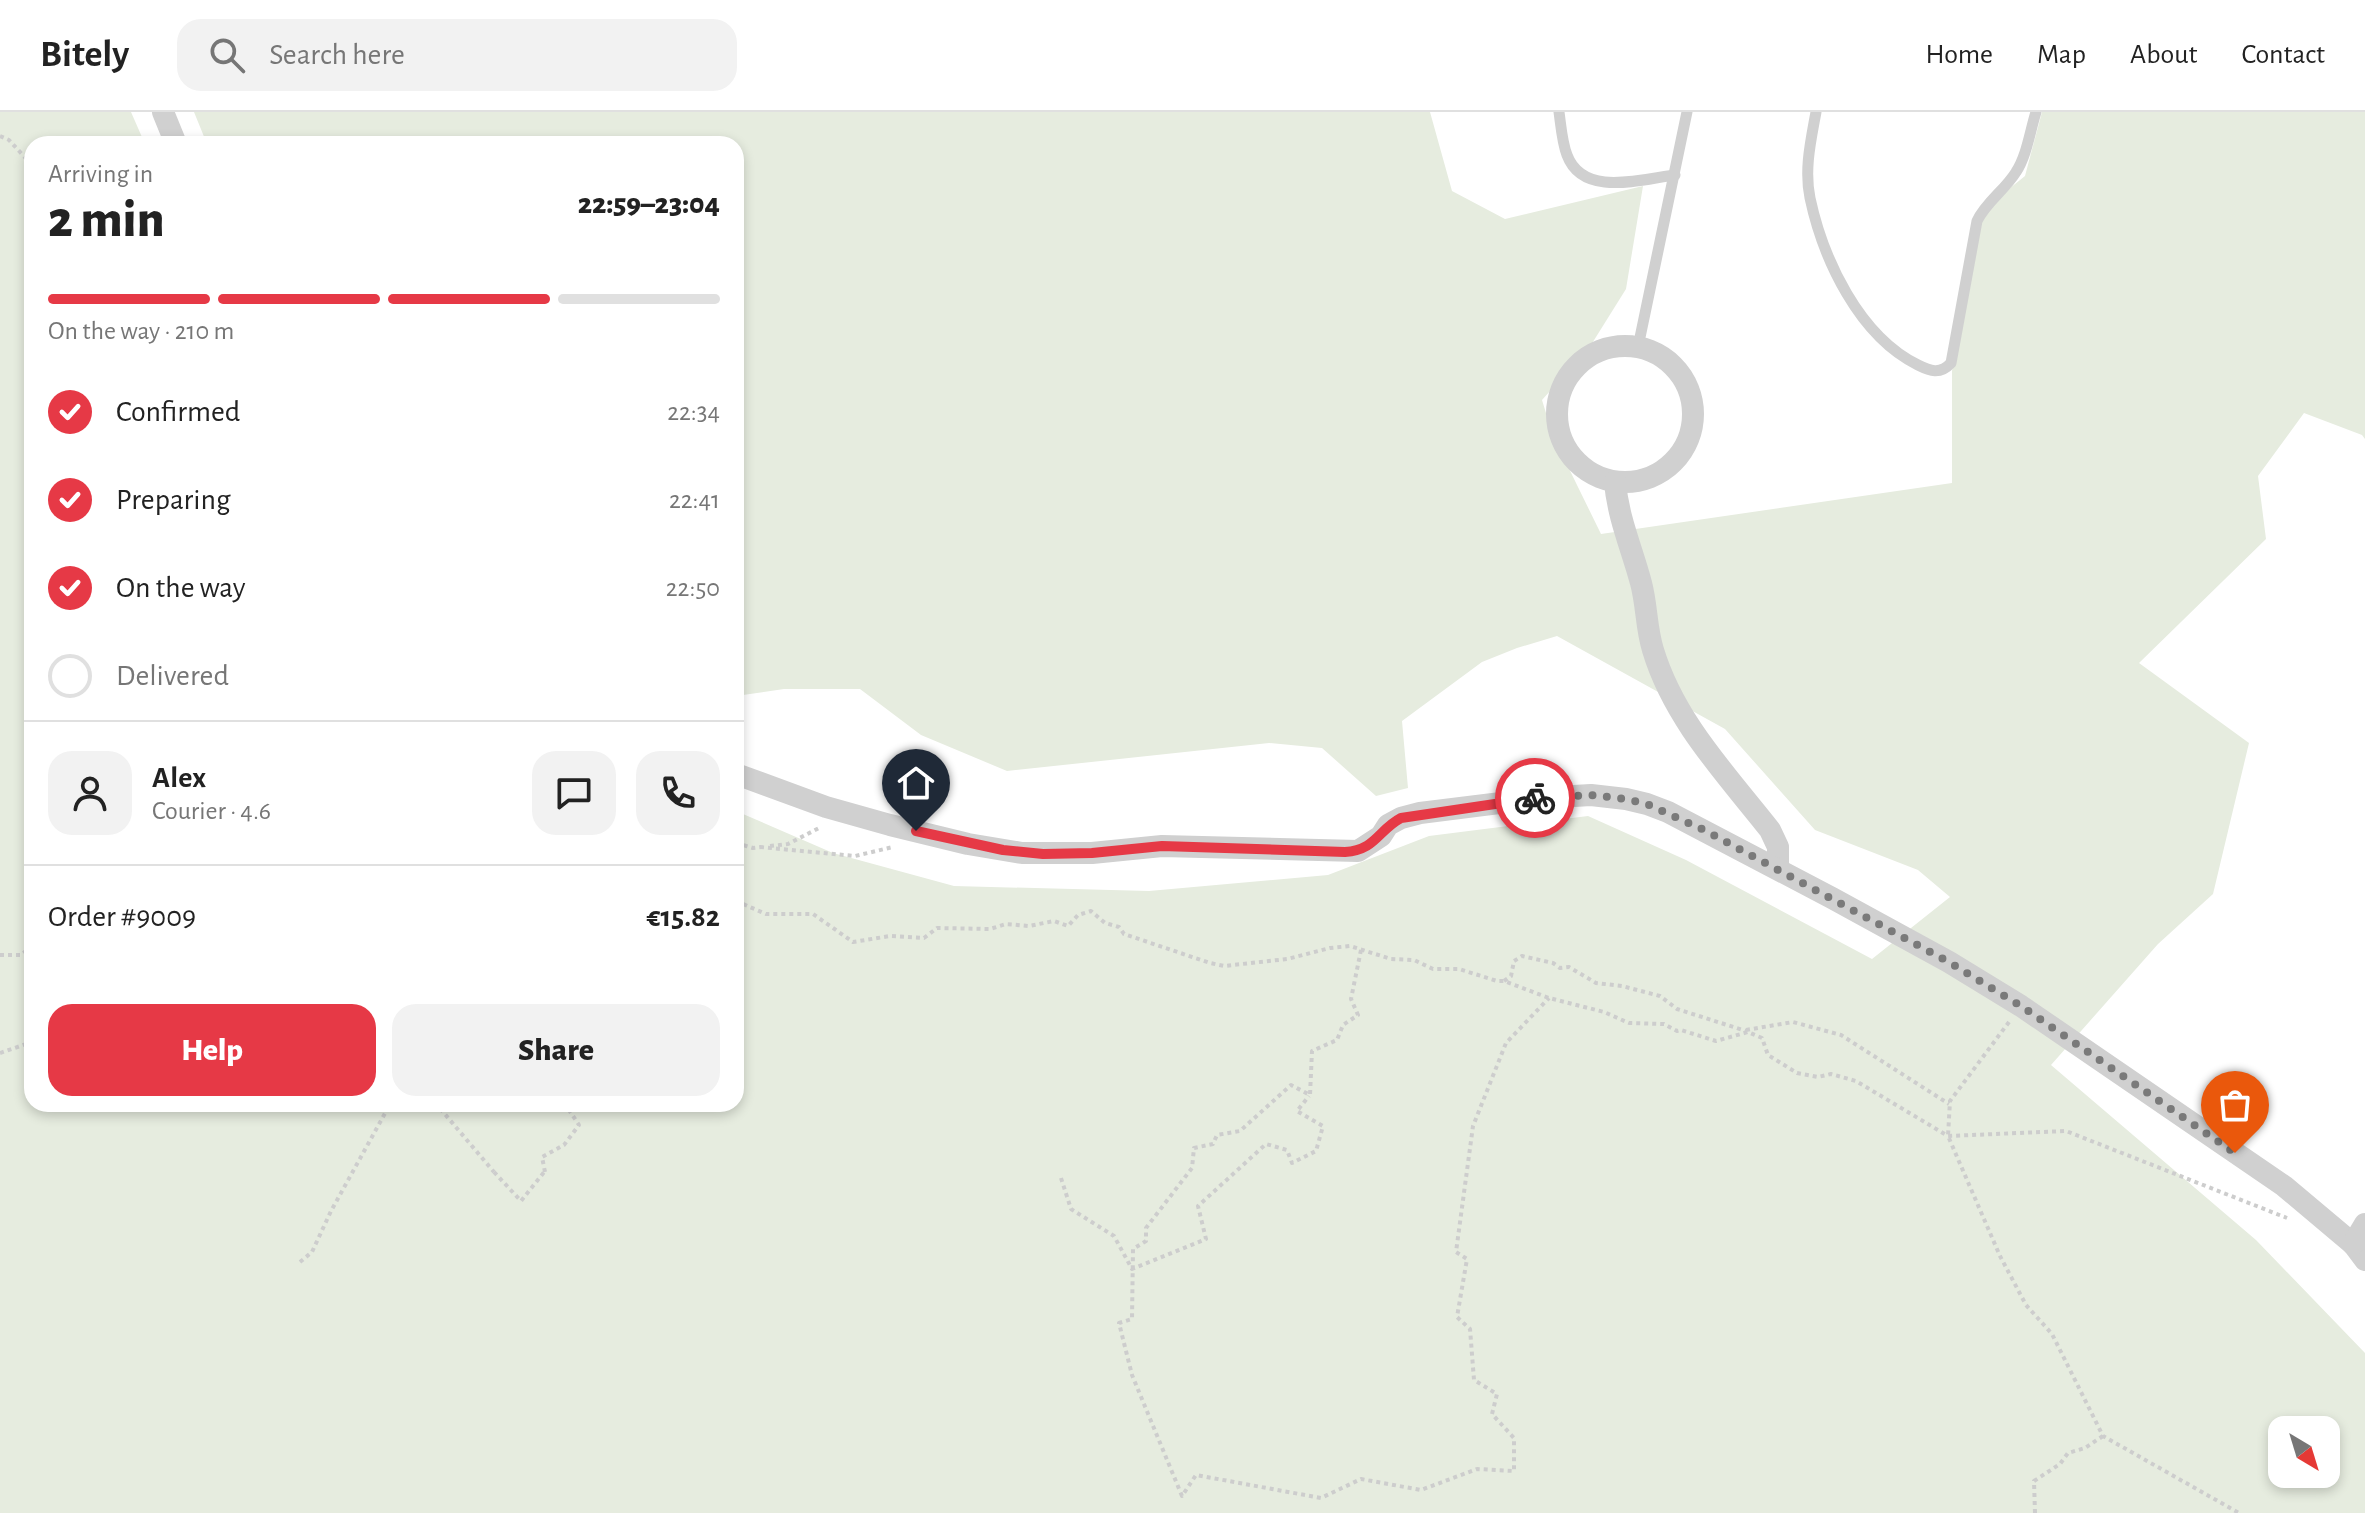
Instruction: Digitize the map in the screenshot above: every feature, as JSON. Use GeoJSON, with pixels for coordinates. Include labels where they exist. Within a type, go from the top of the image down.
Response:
{"type":"FeatureCollection","features":[{"type":"Feature","properties":{"kind":"street"},"geometry":{"type":"LineString","coordinates":[[163,112],[173,136]]}},
{"type":"Feature","properties":{"kind":"street"},"geometry":{"type":"LineString","coordinates":[[1618,347],[1638,347],[1662,357],[1681,375],[1691,399],[1692,425],[1687,443],[1678,458],[1665,469],[1641,480],[1615,482],[1596,476],[1580,466],[1567,451],[1559,433],[1557,413],[1560,394],[1569,376],[1590,357],[1618,347]]}},
{"type":"Feature","properties":{"kind":"street"},"geometry":{"type":"LineString","coordinates":[[1615,482],[1620,519],[1641,582],[1652,649],[1662,676],[1691,729],[1770,830],[1778,847],[1778,868]]}},
{"type":"Feature","properties":{"kind":"street"},"geometry":{"type":"LineString","coordinates":[[744,777],[848,813],[968,844],[1022,853],[1092,853],[1162,846],[1358,851],[1401,818],[1540,798],[1591,795],[1647,804],[1778,868],[1949,962],[2021,1006],[2284,1186],[2359,1252],[2365,1224]]}},
{"type":"Feature","properties":{"kind":"lane"},"geometry":{"type":"LineString","coordinates":[[1559,112],[1567,156],[1586,177],[1607,183],[1675,175]]}},
{"type":"Feature","properties":{"kind":"lane"},"geometry":{"type":"LineString","coordinates":[[1638,347],[1687,112]]}},
{"type":"Feature","properties":{"kind":"lane"},"geometry":{"type":"LineString","coordinates":[[1816,112],[1808,181],[1815,220],[1827,254],[1842,285],[1880,338],[1912,362],[1937,371],[1951,363],[1977,221],[2021,163],[2036,112]]}},
{"type":"Feature","properties":{"kind":"path"},"geometry":{"type":"LineString","coordinates":[[0,136],[9,140],[24,156]]}},
{"type":"Feature","properties":{"kind":"path"},"geometry":{"type":"LineString","coordinates":[[744,845],[753,848],[788,844],[848,813]]}},
{"type":"Feature","properties":{"kind":"path"},"geometry":{"type":"LineString","coordinates":[[760,847],[855,856],[895,847]]}},
{"type":"Feature","properties":{"kind":"path"},"geometry":{"type":"LineString","coordinates":[[744,904],[766,914],[813,914],[853,942],[890,936],[924,938],[937,928],[990,929],[1006,924],[1029,926],[1054,921],[1068,926],[1078,915],[1091,911],[1105,923],[1119,927],[1124,934],[1224,966],[1305,956],[1350,946],[1391,959],[1414,960],[1433,969],[1459,969],[1604,1012],[1629,1023],[1664,1024],[1677,1031],[1716,1041],[1793,1022],[1841,1035],[1949,1104]]}},
{"type":"Feature","properties":{"kind":"path"},"geometry":{"type":"LineString","coordinates":[[1361,950],[1351,999],[1358,1015],[1343,1025],[1337,1040],[1312,1051],[1310,1095],[1291,1085],[1240,1131],[1217,1135],[1213,1144],[1194,1148],[1192,1168],[1146,1228],[1146,1241],[1133,1249],[1132,1319],[1119,1323],[1132,1375],[1182,1496],[1196,1475],[1321,1498],[1361,1479],[1421,1490],[1477,1469],[1514,1471],[1514,1438],[1492,1414],[1497,1394],[1474,1380],[1470,1329],[1457,1317],[1467,1259],[1456,1252],[1473,1126],[1506,1043],[1549,998]]}},
{"type":"Feature","properties":{"kind":"path"},"geometry":{"type":"LineString","coordinates":[[0,955],[24,953]]}},
{"type":"Feature","properties":{"kind":"path"},"geometry":{"type":"LineString","coordinates":[[1504,981],[1511,976],[1514,961],[1522,956],[1553,963],[1560,968],[1569,967],[1596,983],[1660,996],[1677,1009],[1747,1031],[1762,1038],[1768,1055],[1797,1073],[1818,1077],[1831,1074],[1856,1081],[1948,1136],[2066,1131],[2296,1221]]}},
{"type":"Feature","properties":{"kind":"path"},"geometry":{"type":"LineString","coordinates":[[2021,1006],[1950,1101],[1948,1136],[2000,1256],[2026,1305],[2052,1334],[2103,1436],[2239,1513]]}},
{"type":"Feature","properties":{"kind":"path"},"geometry":{"type":"LineString","coordinates":[[0,1053],[24,1045]]}},
{"type":"Feature","properties":{"kind":"path"},"geometry":{"type":"LineString","coordinates":[[1132,1269],[1206,1239],[1198,1206],[1266,1144],[1287,1150],[1292,1163],[1316,1151],[1323,1126],[1297,1111],[1309,1096]]}},
{"type":"Feature","properties":{"kind":"path"},"geometry":{"type":"LineString","coordinates":[[300,1262],[312,1252],[386,1112]]}},
{"type":"Feature","properties":{"kind":"path"},"geometry":{"type":"LineString","coordinates":[[443,1112],[521,1201],[545,1171],[542,1157],[564,1145],[579,1125],[570,1112]]}},
{"type":"Feature","properties":{"kind":"path"},"geometry":{"type":"LineString","coordinates":[[1061,1178],[1071,1209],[1114,1236],[1132,1269]]}},
{"type":"Feature","properties":{"kind":"path"},"geometry":{"type":"LineString","coordinates":[[2035,1513],[2034,1481],[2060,1464],[2068,1453],[2085,1448],[2103,1436]]}},
{"type":"Feature","properties":{"kind":"shaded area"},"geometry":{"type":"Polygon","coordinates":[[[0,112],[131,112],[142,136],[24,136],[24,1112],[744,1112],[744,814],[833,853],[954,886],[1149,891],[1328,875],[1429,836],[1588,816],[1686,860],[1872,959],[1950,897],[1918,870],[1815,830],[1725,729],[1557,636],[1482,662],[1402,721],[1408,788],[1376,796],[1322,748],[1269,743],[1007,771],[921,735],[860,689],[784,689],[744,695],[744,136],[204,136],[194,112],[1430,112],[1452,191],[1505,219],[1643,186],[1626,289],[1591,345],[1542,400],[1553,436],[1601,534],[1952,483],[1952,371],[1984,209],[2025,176],[2042,112],[2365,112],[2365,439],[2362,435],[2304,413],[2258,476],[2266,539],[2139,663],[2249,743],[2213,894],[2158,944],[2051,1065],[2256,1240],[2365,1353],[2365,1513],[0,1513],[0,112]]]}},
{"type":"Feature","properties":{"kind":"way so far"},"geometry":{"type":"LineString","coordinates":[[1535,798],[1591,795],[1626,799],[1668,812],[1704,830],[1949,962],[2021,1006],[2235,1153]]}},
{"type":"Feature","properties":{"kind":"route"},"geometry":{"type":"LineString","coordinates":[[916,831],[1022,853],[1092,853],[1162,846],[1345,852],[1358,851],[1371,844],[1388,825],[1401,818],[1535,798]]}}]}
